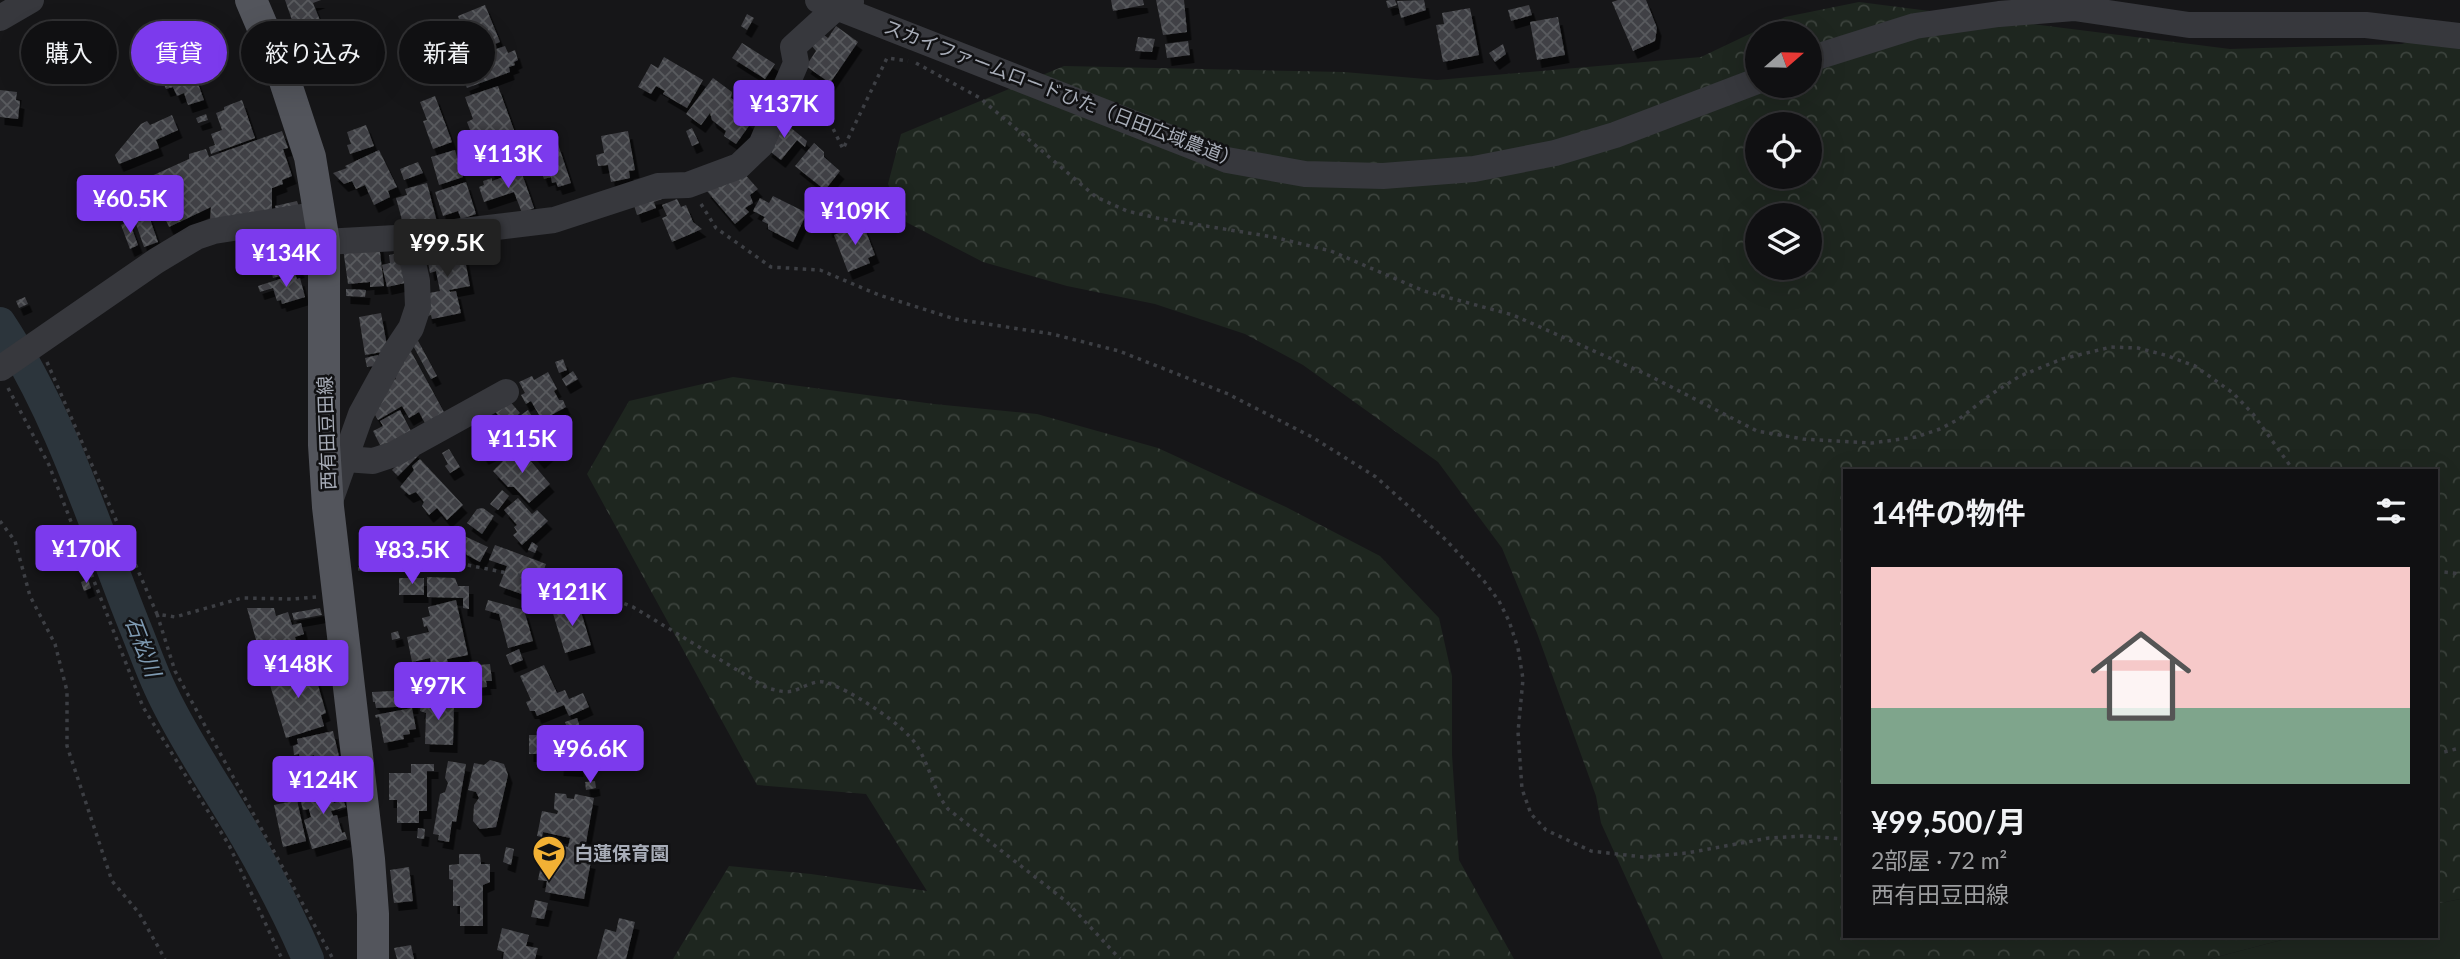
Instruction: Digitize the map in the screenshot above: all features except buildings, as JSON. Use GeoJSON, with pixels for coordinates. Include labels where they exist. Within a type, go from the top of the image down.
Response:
{"type":"FeatureCollection","features":[{"type":"Feature","properties":{"kind":"main road","name":"西有田豆田線"},"geometry":{"type":"LineString","coordinates":[[251,0],[284,75],[310,158],[322,228],[324,445],[328,507],[369,859],[373,959]]}},
{"type":"Feature","properties":{"kind":"street"},"geometry":{"type":"LineString","coordinates":[[0,18],[31,0]]}},
{"type":"Feature","properties":{"kind":"street"},"geometry":{"type":"LineString","coordinates":[[4,377],[38,344],[156,261],[196,237],[214,231],[322,228],[414,237],[554,220],[658,186],[688,185],[739,166],[761,145],[796,64],[793,47],[837,2]]}},
{"type":"Feature","properties":{"kind":"street","name":"スカイファームロードひた（日田広域農道）"},"geometry":{"type":"LineString","coordinates":[[837,2],[1227,160],[1305,174],[1383,176],[1474,169],[1555,153],[1615,135],[1745,85]]}},
{"type":"Feature","properties":{"kind":"street"},"geometry":{"type":"LineString","coordinates":[[1822,55],[1915,26],[1999,14],[2074,8],[2189,25],[2366,25],[2460,36]]}},
{"type":"Feature","properties":{"kind":"street"},"geometry":{"type":"LineString","coordinates":[[328,507],[361,414],[411,328],[418,307],[417,281],[410,249],[414,237]]}},
{"type":"Feature","properties":{"kind":"street"},"geometry":{"type":"LineString","coordinates":[[345,459],[373,461],[394,454],[506,392]]}},
{"type":"Feature","properties":{"kind":"path"},"geometry":{"type":"LineString","coordinates":[[809,81],[843,149],[887,58],[912,61],[980,98],[1096,197],[1127,211],[1273,237],[1331,251],[1424,290],[1513,315],[1648,375],[1757,431],[1803,439],[1872,443],[1916,437],[1950,424],[1990,394],[2020,376],[2062,359],[2111,347],[2138,348],[2195,366],[2234,393],[2253,414],[2293,469]]}},
{"type":"Feature","properties":{"kind":"path"},"geometry":{"type":"LineString","coordinates":[[688,185],[716,228],[771,267],[820,270],[878,295],[955,319],[1052,334],[1119,351],[1228,394],[1312,437],[1376,477],[1454,548],[1484,581],[1499,601],[1509,621],[1518,648],[1523,679],[1518,732],[1522,789],[1531,814],[1546,830],[1591,851],[1643,857],[1687,853],[1769,838],[1804,836],[1843,839]]}},
{"type":"Feature","properties":{"kind":"path"},"geometry":{"type":"LineString","coordinates":[[38,344],[157,614],[175,671],[332,959]]}},
{"type":"Feature","properties":{"kind":"path"},"geometry":{"type":"LineString","coordinates":[[4,377],[49,465],[143,707],[229,845],[282,959]]}},
{"type":"Feature","properties":{"kind":"path"},"geometry":{"type":"LineString","coordinates":[[0,521],[15,541],[30,596],[55,644],[67,691],[67,746],[111,881],[139,912],[165,959]]}},
{"type":"Feature","properties":{"kind":"path"},"geometry":{"type":"LineString","coordinates":[[157,614],[175,617],[242,598],[293,599],[338,583],[448,561],[552,582],[604,596],[633,607],[767,688],[782,692],[792,691],[821,681],[848,691],[889,719],[915,742],[939,796],[948,809],[1067,902],[1120,959]]}},
{"type":"Feature","properties":{"kind":"path"},"geometry":{"type":"LineString","coordinates":[[2438,571],[2460,574]]}},
{"type":"Feature","properties":{"kind":"path"},"geometry":{"type":"LineString","coordinates":[[2438,754],[2460,748]]}},
{"type":"Feature","properties":{"kind":"green space"},"geometry":{"type":"Polygon","coordinates":[[[1859,2],[2230,49],[2402,44],[2460,23],[2460,899],[2438,904],[2438,469],[1843,469],[1843,938],[2289,938],[2209,959],[1663,959],[1601,823],[1596,796],[1537,633],[1502,548],[1438,462],[1303,365],[1245,334],[1155,304],[1067,286],[983,262],[904,221],[888,184],[901,134],[1064,66],[1344,72],[1437,80],[1701,57],[1745,36],[1745,98],[1822,98],[1822,21],[1777,21],[1859,2]]]}},
{"type":"Feature","properties":{"kind":"green space"},"geometry":{"type":"Polygon","coordinates":[[[733,377],[934,404],[1037,414],[1158,448],[1286,507],[1380,556],[1439,618],[1452,676],[1452,755],[1459,860],[1514,959],[673,959],[729,866],[811,874],[927,891],[866,794],[757,785],[587,474],[629,401],[733,377]]]}},
{"type":"Feature","properties":{"kind":"green space"},"geometry":{"type":"Polygon","coordinates":[[[2460,899],[2460,959],[2209,959],[2289,938],[2438,938],[2438,904],[2460,899]]]}},
{"type":"Feature","properties":{"kind":"waterway","name":"石松川"},"geometry":{"type":"LineString","coordinates":[[0,323],[22,358],[59,433],[163,695],[263,867],[308,959]]}},
{"type":"Feature","properties":{"kind":"place","name":"白蓮保育園"},"geometry":{"type":"Point","coordinates":[549,882]}}]}
